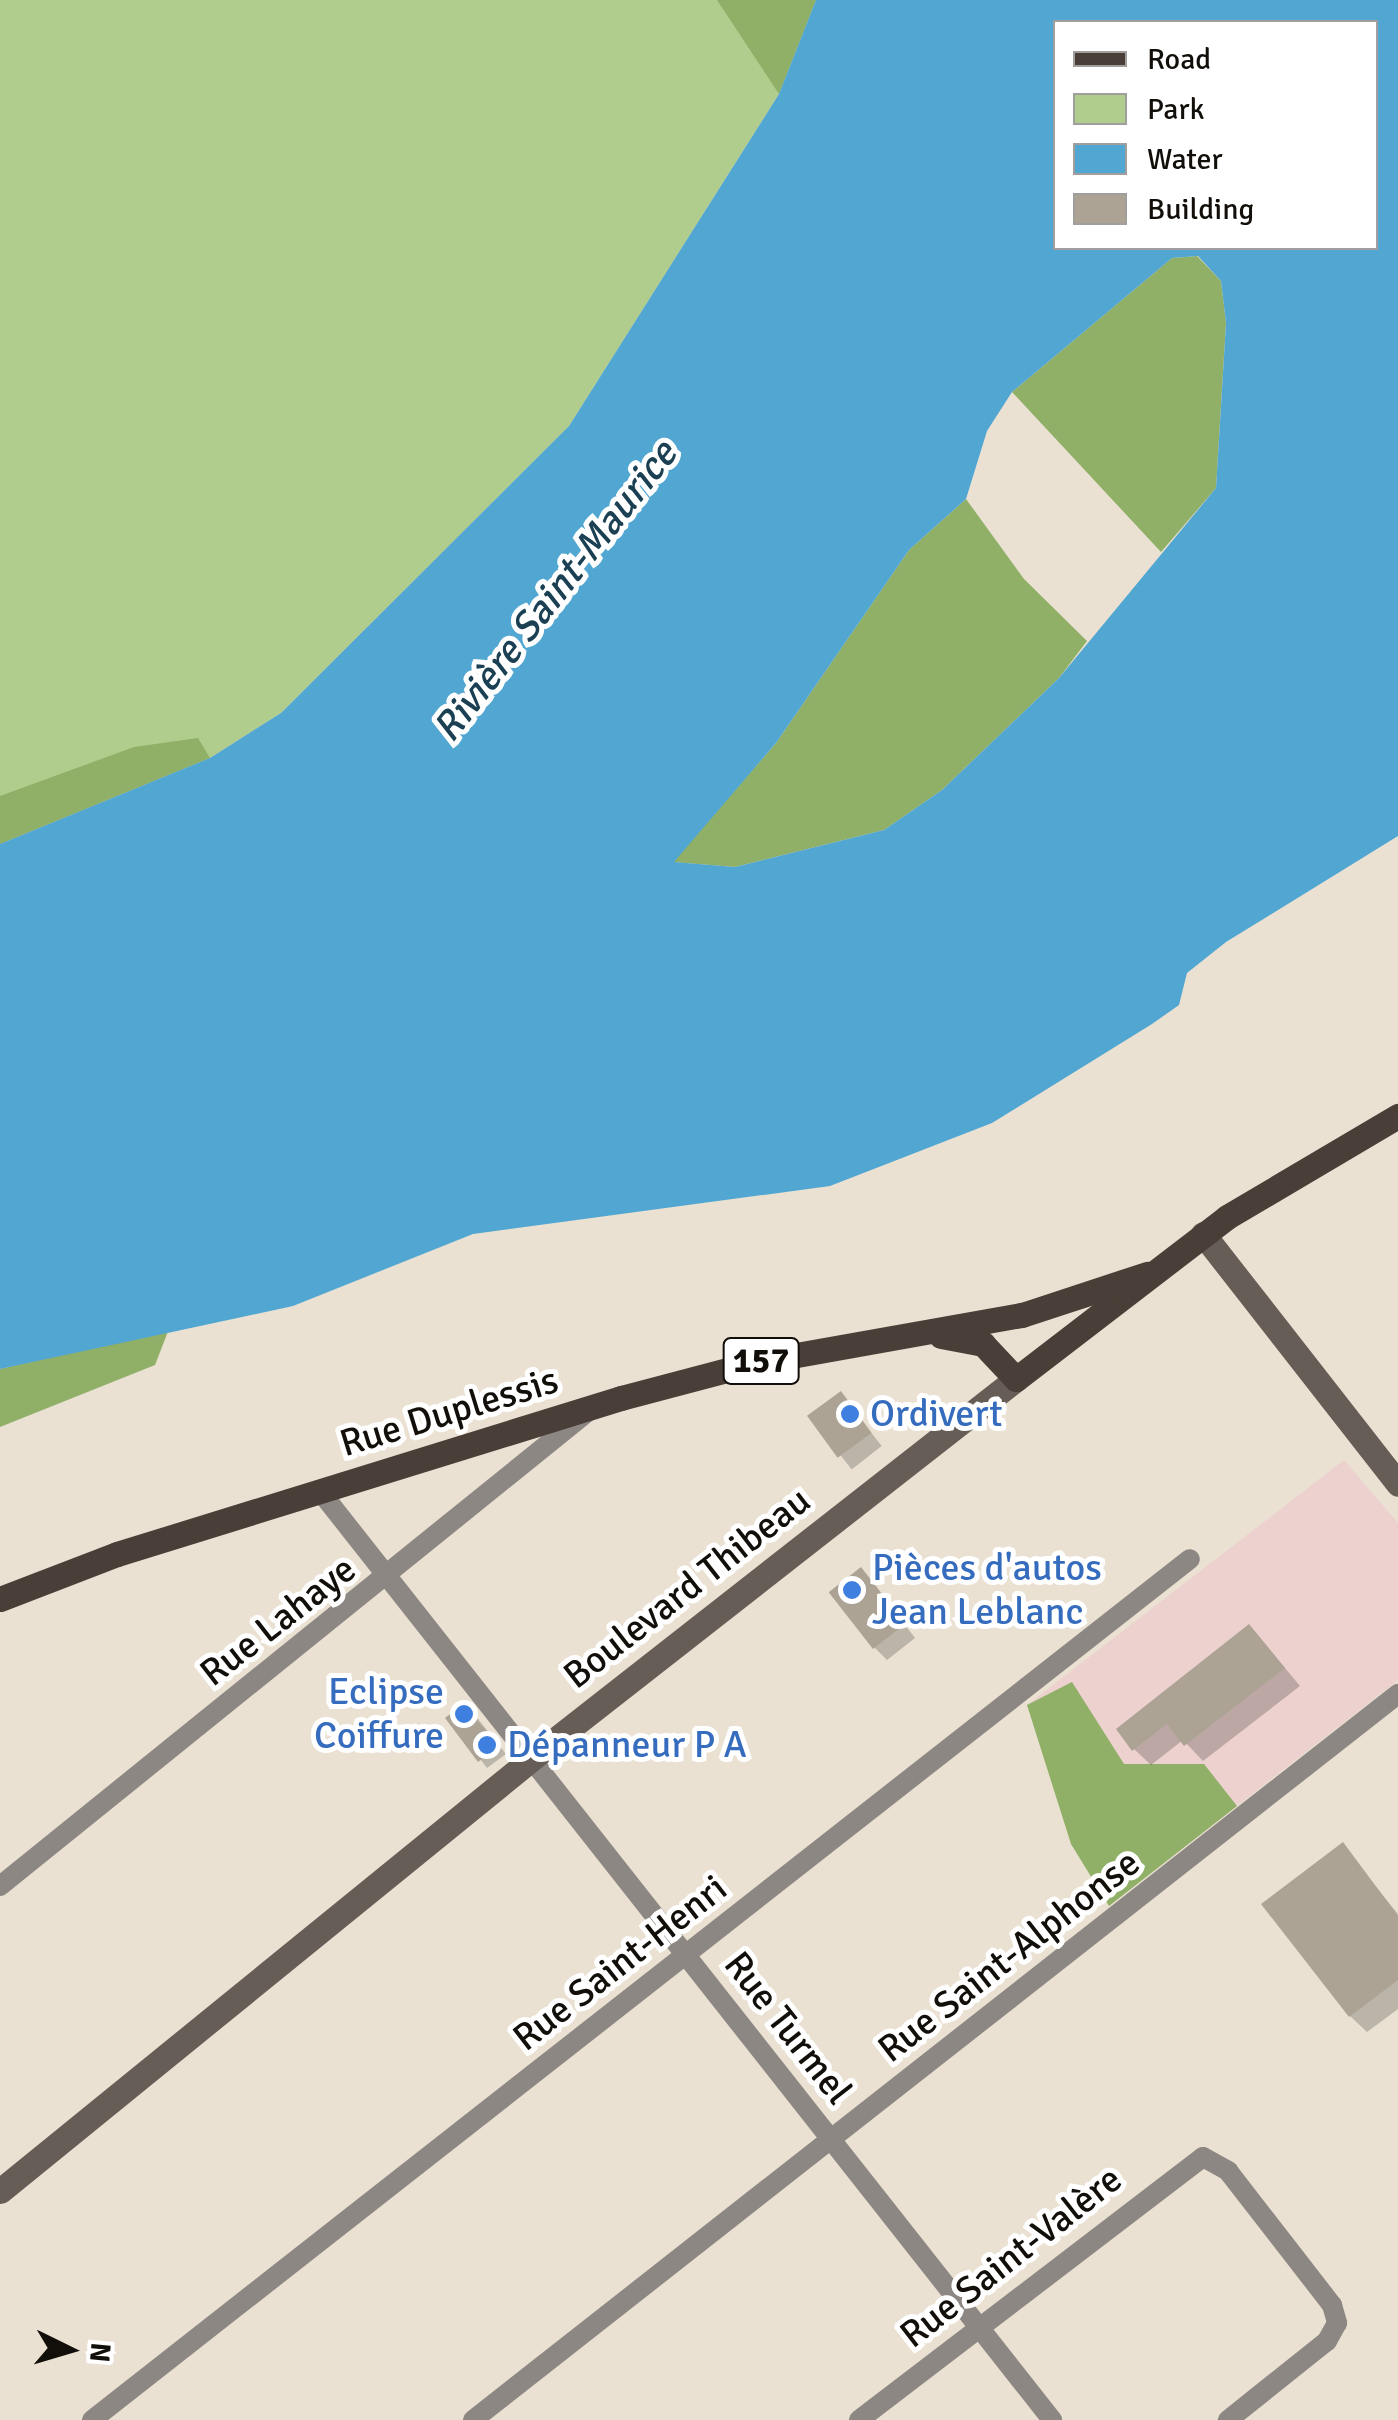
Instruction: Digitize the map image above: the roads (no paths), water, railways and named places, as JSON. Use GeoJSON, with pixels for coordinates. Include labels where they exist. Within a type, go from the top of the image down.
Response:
{"type":"FeatureCollection","features":[{"type":"Feature","properties":{"kind":"main road","name":"Boulevard Thibeau"},"geometry":{"type":"LineString","coordinates":[[1016,1379],[1203,1234],[1398,1116]]}},
{"type":"Feature","properties":{"kind":"main road","name":"Rue Duplessis"},"geometry":{"type":"LineString","coordinates":[[0,1599],[117,1554],[595,1406],[757,1362],[931,1335],[1035,1312],[1147,1274]]}},
{"type":"Feature","properties":{"kind":"main road","name":"Rue Duplessis"},"geometry":{"type":"LineString","coordinates":[[931,1335],[983,1344],[1016,1379]]}},
{"type":"Feature","properties":{"kind":"street"},"geometry":{"type":"LineString","coordinates":[[1203,1234],[1398,1484]]}},
{"type":"Feature","properties":{"kind":"street","name":"Boulevard Thibeau"},"geometry":{"type":"LineString","coordinates":[[0,2191],[531,1760],[1016,1379]]}},
{"type":"Feature","properties":{"kind":"street","name":"Rue Lahaye"},"geometry":{"type":"LineString","coordinates":[[0,1886],[388,1578],[595,1406]]}},
{"type":"Feature","properties":{"kind":"street","name":"Rue Turmel"},"geometry":{"type":"LineString","coordinates":[[320,1492],[1052,2420]]}},
{"type":"Feature","properties":{"kind":"street","name":"Rue Saint-Henri"},"geometry":{"type":"LineString","coordinates":[[92,2420],[1190,1559]]}},
{"type":"Feature","properties":{"kind":"street","name":"Rue Saint-Alphonse"},"geometry":{"type":"LineString","coordinates":[[473,2420],[1398,1694]]}},
{"type":"Feature","properties":{"kind":"street","name":"Rue Saint-Valère"},"geometry":{"type":"LineString","coordinates":[[859,2420],[1190,2163],[1210,2158],[1228,2171],[1332,2305],[1337,2323],[1327,2341],[1228,2420]]}},
{"type":"Feature","properties":{"kind":"water","name":"Rivière Saint-Maurice"},"geometry":{"type":"Polygon","coordinates":[[[816,0],[1398,0],[1398,836],[1226,942],[1187,973],[1179,1005],[992,1123],[830,1186],[473,1234],[293,1306],[0,1369],[0,844],[210,758],[281,713],[569,426],[779,94],[816,0]],[[1198,256],[1172,258],[1012,392],[987,431],[966,499],[909,550],[776,743],[674,862],[735,867],[884,830],[942,790],[1059,678],[1216,488],[1226,323],[1221,281],[1198,256]]]}},
{"type":"Feature","properties":{"kind":"place","name":"Ordivert"},"geometry":{"type":"Point","coordinates":[850,1414]}},
{"type":"Feature","properties":{"kind":"place","name":"Pièces d'autos Jean Leblanc"},"geometry":{"type":"Point","coordinates":[852,1590]}},
{"type":"Feature","properties":{"kind":"place","name":"Eclipse Coiffure"},"geometry":{"type":"Point","coordinates":[464,1714]}},
{"type":"Feature","properties":{"kind":"place","name":"Dépanneur P A"},"geometry":{"type":"Point","coordinates":[487,1745]}}]}
